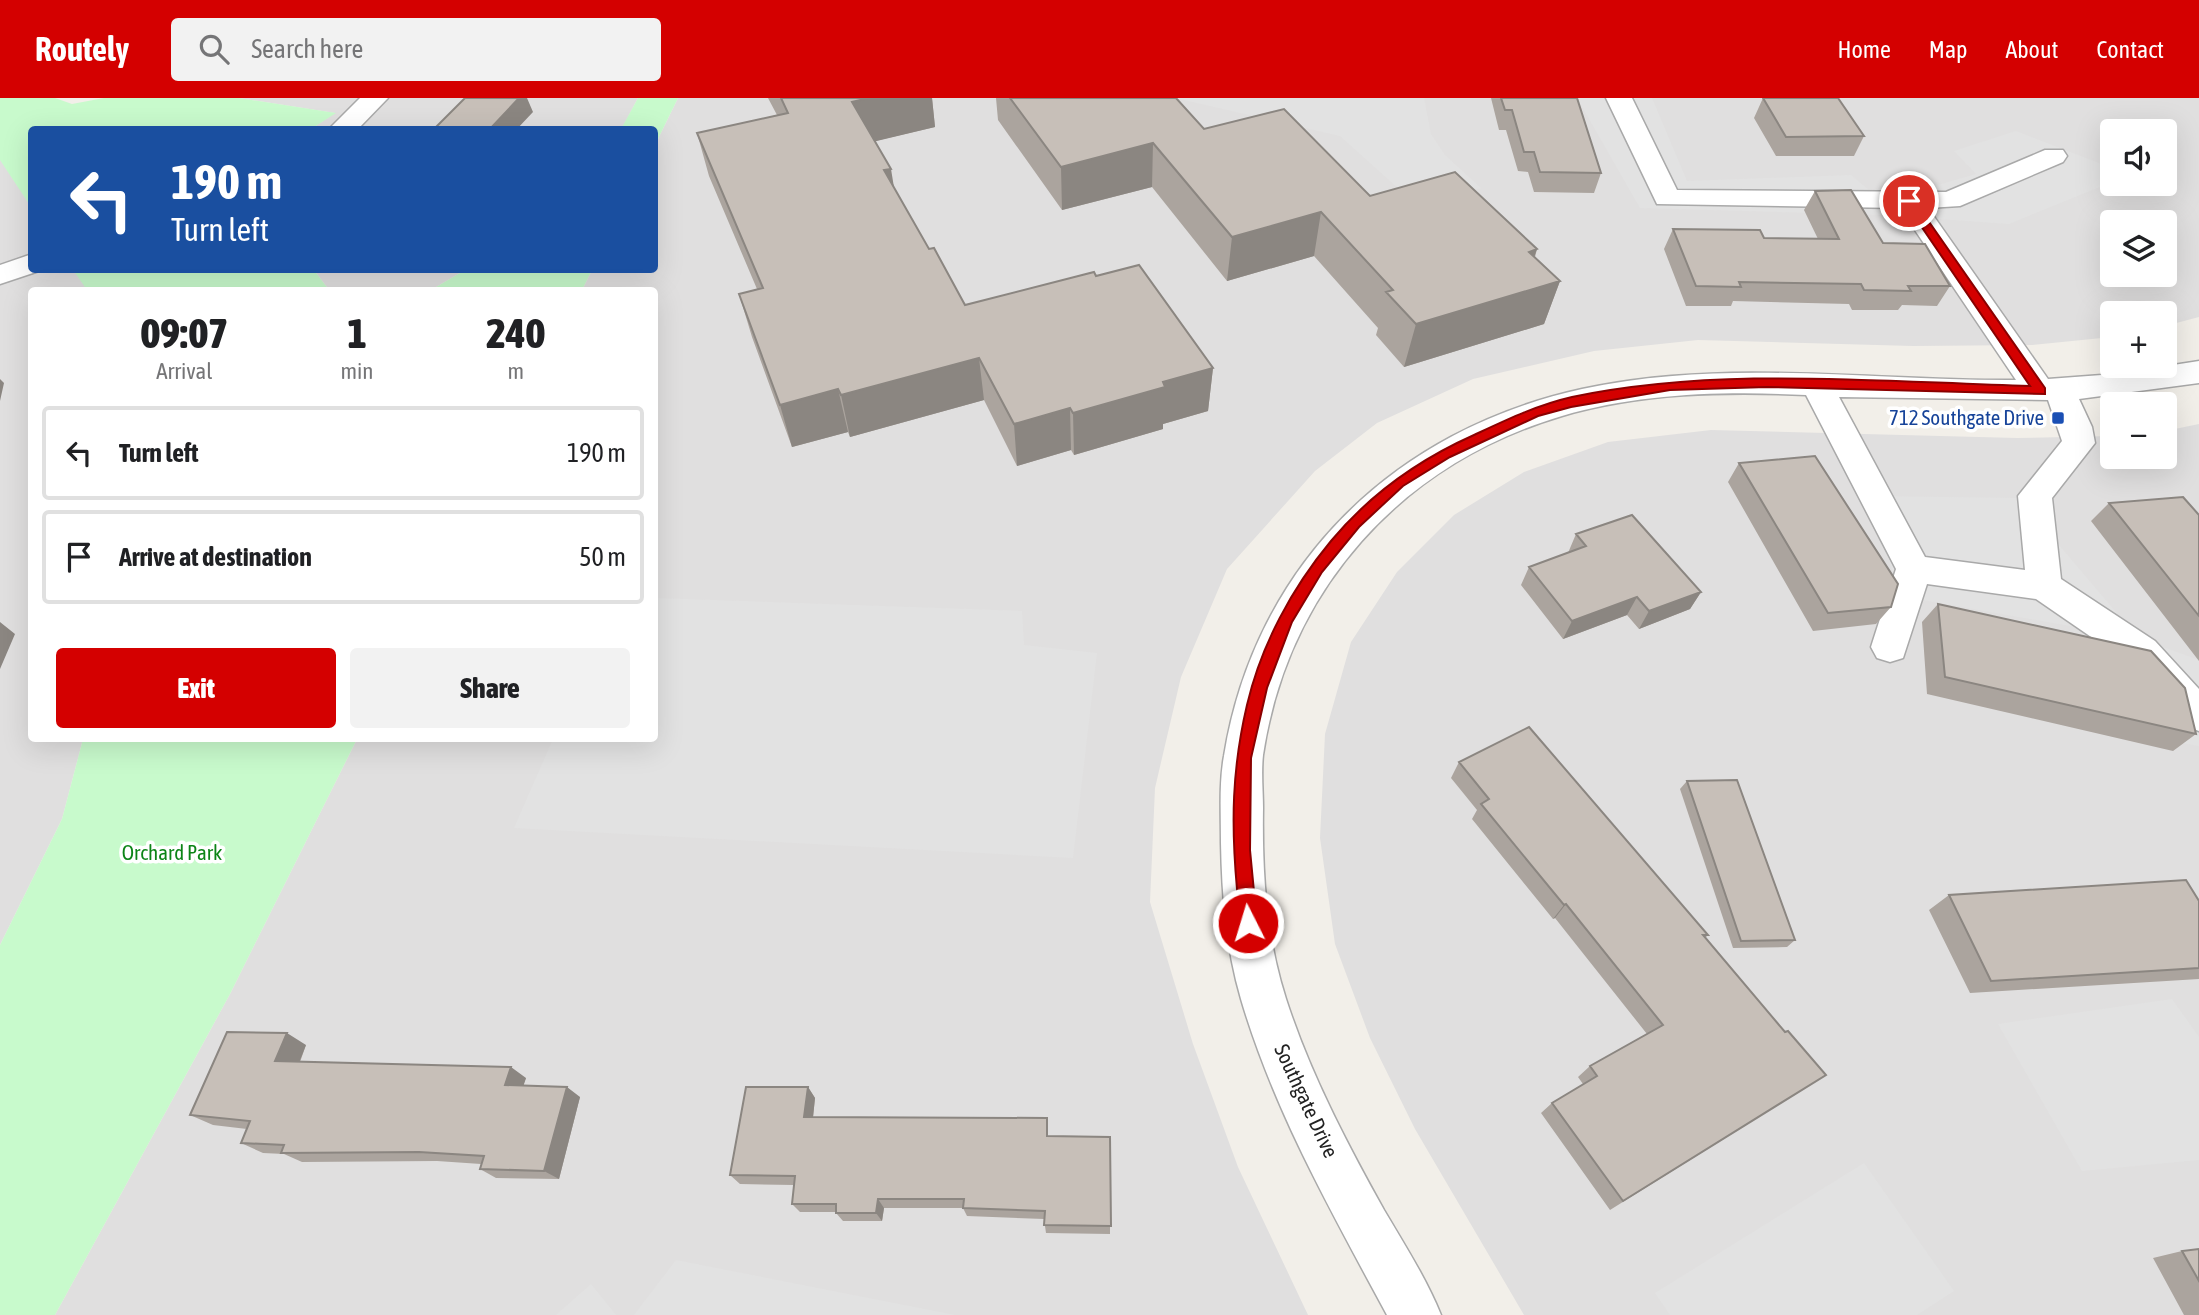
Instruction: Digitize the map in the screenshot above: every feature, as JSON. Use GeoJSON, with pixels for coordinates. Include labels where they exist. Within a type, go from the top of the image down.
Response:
{"type":"FeatureCollection","features":[{"type":"Feature","properties":{"kind":"street"},"geometry":{"type":"LineString","coordinates":[[345,126],[375,98]]}},
{"type":"Feature","properties":{"kind":"street"},"geometry":{"type":"LineString","coordinates":[[1619,98],[1667,198],[1950,200],[2054,156]]}},
{"type":"Feature","properties":{"kind":"street"},"geometry":{"type":"LineString","coordinates":[[1909,201],[2076,427],[2078,443],[2035,496],[2045,586]]}},
{"type":"Feature","properties":{"kind":"street"},"geometry":{"type":"LineString","coordinates":[[0,275],[28,264]]}},
{"type":"Feature","properties":{"kind":"street","name":"Southgate Drive"},"geometry":{"type":"LineString","coordinates":[[1415,1315],[1353,1200],[1282,1055],[1251,948],[1242,850],[1243,758],[1259,688],[1285,620],[1317,568],[1354,523],[1398,483],[1485,433],[1571,402],[1670,386],[1817,385],[2050,391],[2151,383],[2199,372]]}},
{"type":"Feature","properties":{"kind":"street"},"geometry":{"type":"LineString","coordinates":[[1817,385],[1914,569],[1890,647]]}},
{"type":"Feature","properties":{"kind":"street"},"geometry":{"type":"LineString","coordinates":[[1914,569],[2045,586],[2142,652],[2199,715]]}},
{"type":"Feature","properties":{"kind":"shaded area"},"geometry":{"type":"Polygon","coordinates":[[[239,98],[638,98],[623,126],[316,126],[335,113],[239,98]]]}},
{"type":"Feature","properties":{"kind":"shaded area"},"geometry":{"type":"Polygon","coordinates":[[[678,98],[2199,98],[2199,317],[2177,323],[2177,301],[2100,301],[2100,338],[2032,345],[1913,346],[1698,340],[1594,351],[1473,379],[1377,423],[1315,471],[1227,569],[1181,677],[1155,788],[1150,902],[1193,1044],[1238,1167],[1308,1315],[55,1315],[230,994],[356,742],[658,742],[658,287],[584,287],[590,273],[658,273],[658,139],[678,98]]]}},
{"type":"Feature","properties":{"kind":"shaded area"},"geometry":{"type":"Polygon","coordinates":[[[1175,98],[1424,98],[1431,134],[1445,155],[1481,188],[1420,208],[1340,136],[1175,98]]]}},
{"type":"Feature","properties":{"kind":"shaded area"},"geometry":{"type":"Polygon","coordinates":[[[1577,98],[1652,98],[1687,181],[1851,175],[1882,201],[1976,174],[1954,151],[2016,131],[2100,163],[2100,187],[2009,224],[1882,215],[1640,208],[1577,98]]]}},
{"type":"Feature","properties":{"kind":"shaded area"},"geometry":{"type":"Polygon","coordinates":[[[0,159],[28,201],[28,273],[77,273],[87,287],[28,287],[28,742],[82,742],[62,819],[0,945],[0,159]]]}},
{"type":"Feature","properties":{"kind":"shaded area"},"geometry":{"type":"Polygon","coordinates":[[[316,273],[460,273],[436,287],[327,287],[316,273]]]}},
{"type":"Feature","properties":{"kind":"shaded area"},"geometry":{"type":"Polygon","coordinates":[[[2199,424],[2199,1315],[1524,1315],[1415,1129],[1370,1038],[1335,944],[1320,838],[1325,734],[1351,642],[1397,572],[1454,515],[1524,472],[1608,442],[1711,430],[2017,438],[2100,436],[2100,469],[2177,469],[2177,429],[2199,424]]]}},
{"type":"Feature","properties":{"kind":"shaded area"},"geometry":{"type":"Polygon","coordinates":[[[1870,496],[2019,498],[2138,638],[1900,596],[1870,496]]]}},
{"type":"Feature","properties":{"kind":"shaded area"},"geometry":{"type":"Polygon","coordinates":[[[658,598],[1022,611],[1024,645],[1097,653],[1073,858],[514,828],[552,742],[658,742],[658,598]]]}},
{"type":"Feature","properties":{"kind":"shaded area"},"geometry":{"type":"Polygon","coordinates":[[[2138,638],[2199,660],[2199,746],[2171,741],[2138,638]]]}},
{"type":"Feature","properties":{"kind":"shaded area"},"geometry":{"type":"Polygon","coordinates":[[[2172,999],[2199,1037],[2199,1160],[2082,1171],[1998,1024],[2172,999]]]}},
{"type":"Feature","properties":{"kind":"shaded area"},"geometry":{"type":"Polygon","coordinates":[[[1864,1163],[1954,1291],[1917,1315],[1670,1315],[1655,1293],[1864,1163]]]}},
{"type":"Feature","properties":{"kind":"shaded area"},"geometry":{"type":"Polygon","coordinates":[[[676,1260],[955,1315],[634,1315],[676,1260]]]}},
{"type":"Feature","properties":{"kind":"shaded area"},"geometry":{"type":"Polygon","coordinates":[[[591,1284],[616,1315],[556,1315],[591,1284]]]}},
{"type":"Feature","properties":{"kind":"green space"},"geometry":{"type":"Polygon","coordinates":[[[0,98],[55,98],[72,104],[104,98],[239,98],[336,113],[316,126],[28,126],[28,202],[0,160],[0,98]]]}},
{"type":"Feature","properties":{"kind":"green space"},"geometry":{"type":"Polygon","coordinates":[[[638,98],[678,98],[658,139],[658,126],[623,126],[638,98]]]}},
{"type":"Feature","properties":{"kind":"green space"},"geometry":{"type":"Polygon","coordinates":[[[75,273],[316,273],[327,287],[85,287],[75,273]]]}},
{"type":"Feature","properties":{"kind":"green space"},"geometry":{"type":"Polygon","coordinates":[[[460,273],[590,273],[584,287],[436,287],[460,273]]]}},
{"type":"Feature","properties":{"kind":"green space","name":"Orchard Park"},"geometry":{"type":"Polygon","coordinates":[[[82,742],[356,742],[230,994],[55,1315],[0,1315],[0,945],[62,819],[82,742]]]}},
{"type":"Feature","properties":{"kind":"building"},"geometry":{"type":"Polygon","coordinates":[[[465,98],[519,98],[493,126],[437,126],[465,98]]]}},
{"type":"Feature","properties":{"kind":"building"},"geometry":{"type":"Polygon","coordinates":[[[781,98],[869,98],[852,102],[891,169],[884,170],[929,249],[934,248],[965,305],[1094,272],[1096,276],[1139,265],[1213,368],[1163,382],[1165,387],[1073,413],[1070,408],[1014,424],[979,358],[841,395],[838,389],[780,405],[739,294],[763,288],[697,133],[788,113],[781,98]]]}},
{"type":"Feature","properties":{"kind":"building"},"geometry":{"type":"Polygon","coordinates":[[[1010,98],[1176,98],[1204,129],[1284,109],[1370,196],[1455,172],[1537,249],[1529,252],[1560,281],[1416,324],[1386,292],[1393,290],[1321,212],[1232,237],[1153,143],[1061,167],[1010,98]]]}},
{"type":"Feature","properties":{"kind":"building"},"geometry":{"type":"Polygon","coordinates":[[[1501,98],[1577,98],[1601,173],[1540,172],[1534,152],[1524,152],[1512,110],[1505,110],[1501,98]]]}},
{"type":"Feature","properties":{"kind":"building"},"geometry":{"type":"Polygon","coordinates":[[[1763,98],[1838,98],[1864,136],[1786,137],[1763,98]]]}},
{"type":"Feature","properties":{"kind":"building"},"geometry":{"type":"Polygon","coordinates":[[[1851,190],[1883,243],[1925,244],[1950,286],[1908,286],[1911,291],[1864,290],[1861,284],[1739,282],[1741,287],[1696,286],[1673,229],[1760,230],[1764,238],[1839,239],[1815,191],[1851,190]]]}},
{"type":"Feature","properties":{"kind":"building"},"geometry":{"type":"Polygon","coordinates":[[[1815,456],[1898,584],[1891,607],[1828,613],[1739,463],[1815,456]]]}},
{"type":"Feature","properties":{"kind":"building"},"geometry":{"type":"Polygon","coordinates":[[[2183,497],[2199,515],[2199,616],[2109,503],[2183,497]]]}},
{"type":"Feature","properties":{"kind":"building"},"geometry":{"type":"Polygon","coordinates":[[[1632,515],[1701,592],[1649,611],[1637,597],[1572,621],[1529,567],[1586,546],[1576,534],[1632,515]]]}},
{"type":"Feature","properties":{"kind":"building"},"geometry":{"type":"Polygon","coordinates":[[[1938,604],[2151,651],[2185,688],[2196,734],[1945,677],[1938,604]]]}},
{"type":"Feature","properties":{"kind":"building"},"geometry":{"type":"Polygon","coordinates":[[[1529,727],[1708,935],[1703,935],[1785,1032],[1788,1031],[1826,1075],[1623,1201],[1552,1103],[1597,1076],[1590,1066],[1663,1025],[1481,804],[1489,799],[1459,762],[1529,727]]]}},
{"type":"Feature","properties":{"kind":"building"},"geometry":{"type":"Polygon","coordinates":[[[1737,780],[1795,940],[1741,941],[1687,781],[1737,780]]]}},
{"type":"Feature","properties":{"kind":"building"},"geometry":{"type":"Polygon","coordinates":[[[2186,880],[2199,901],[2199,968],[1991,981],[1949,895],[2186,880]]]}},
{"type":"Feature","properties":{"kind":"building"},"geometry":{"type":"Polygon","coordinates":[[[227,1032],[287,1033],[275,1061],[511,1067],[505,1085],[567,1087],[544,1171],[480,1169],[484,1156],[419,1152],[281,1153],[284,1145],[241,1143],[250,1121],[190,1115],[227,1032]]]}},
{"type":"Feature","properties":{"kind":"building"},"geometry":{"type":"Polygon","coordinates":[[[746,1087],[808,1087],[804,1117],[1047,1118],[1047,1136],[1110,1137],[1111,1226],[1044,1225],[1045,1211],[963,1208],[964,1199],[878,1199],[876,1213],[836,1213],[836,1204],[792,1204],[795,1176],[730,1175],[746,1087]]]}},
{"type":"Feature","properties":{"kind":"building"},"geometry":{"type":"Polygon","coordinates":[[[2199,1249],[2199,1281],[2182,1251],[2199,1249]]]}},
{"type":"Feature","properties":{"kind":"place","name":"712 Southgate Drive"},"geometry":{"type":"Point","coordinates":[2058,418]}},
{"type":"Feature","properties":{"kind":"route"},"geometry":{"type":"LineString","coordinates":[[1248,923],[1242,850],[1243,758],[1259,688],[1285,620],[1317,568],[1354,523],[1398,483],[1485,433],[1534,413],[1571,402],[1670,386],[1767,383],[2040,391],[1909,201]]}}]}
